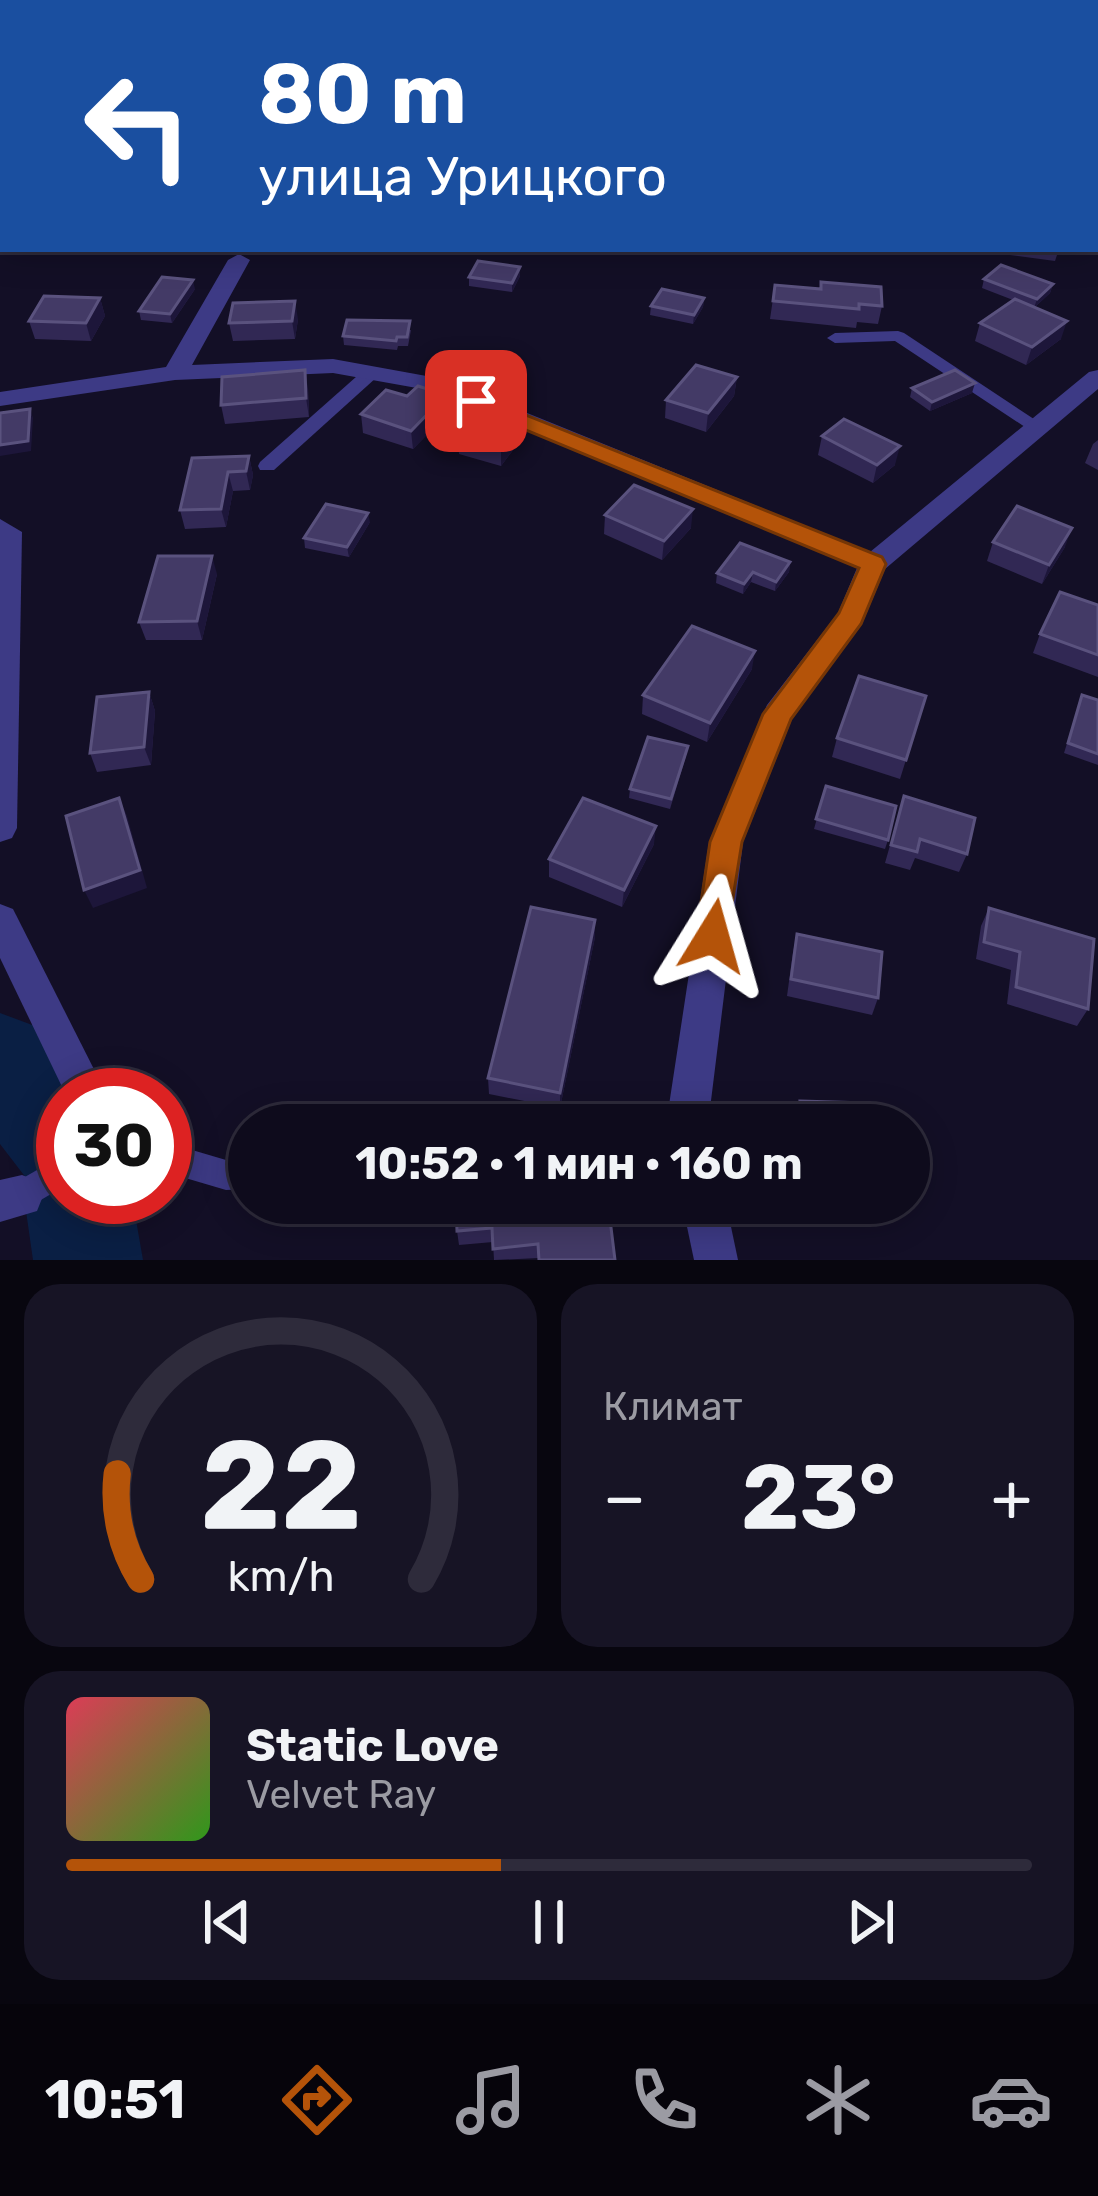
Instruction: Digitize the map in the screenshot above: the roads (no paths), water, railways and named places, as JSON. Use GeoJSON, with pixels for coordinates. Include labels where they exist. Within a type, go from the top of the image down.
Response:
{"type":"FeatureCollection","features":[{"type":"Feature","properties":{"kind":"street"},"geometry":{"type":"LineString","coordinates":[[175,374],[239,260]]}},
{"type":"Feature","properties":{"kind":"street"},"geometry":{"type":"LineString","coordinates":[[0,399],[175,374],[333,366],[434,384],[873,564]]}},
{"type":"Feature","properties":{"kind":"street"},"geometry":{"type":"LineString","coordinates":[[688,1104],[726,842],[778,714],[851,617],[873,564],[1098,377]]}},
{"type":"Feature","properties":{"kind":"street"},"geometry":{"type":"LineString","coordinates":[[0,528],[8,532],[0,828]]}},
{"type":"Feature","properties":{"kind":"street"},"geometry":{"type":"LineString","coordinates":[[0,920],[74,1068]]}},
{"type":"Feature","properties":{"kind":"street"},"geometry":{"type":"LineString","coordinates":[[708,1224],[716,1260]]}},
{"type":"Feature","properties":{"kind":"lane"},"geometry":{"type":"LineString","coordinates":[[835,338],[898,336],[1037,427]]}},
{"type":"Feature","properties":{"kind":"lane"},"geometry":{"type":"LineString","coordinates":[[267,466],[371,373]]}},
{"type":"Feature","properties":{"kind":"lane"},"geometry":{"type":"LineString","coordinates":[[192,1165],[228,1175]]}},
{"type":"Feature","properties":{"kind":"waterway"},"geometry":{"type":"LineString","coordinates":[[0,1060],[36,1108]]}},
{"type":"Feature","properties":{"kind":"waterway"},"geometry":{"type":"LineString","coordinates":[[82,1224],[88,1260]]}}]}
